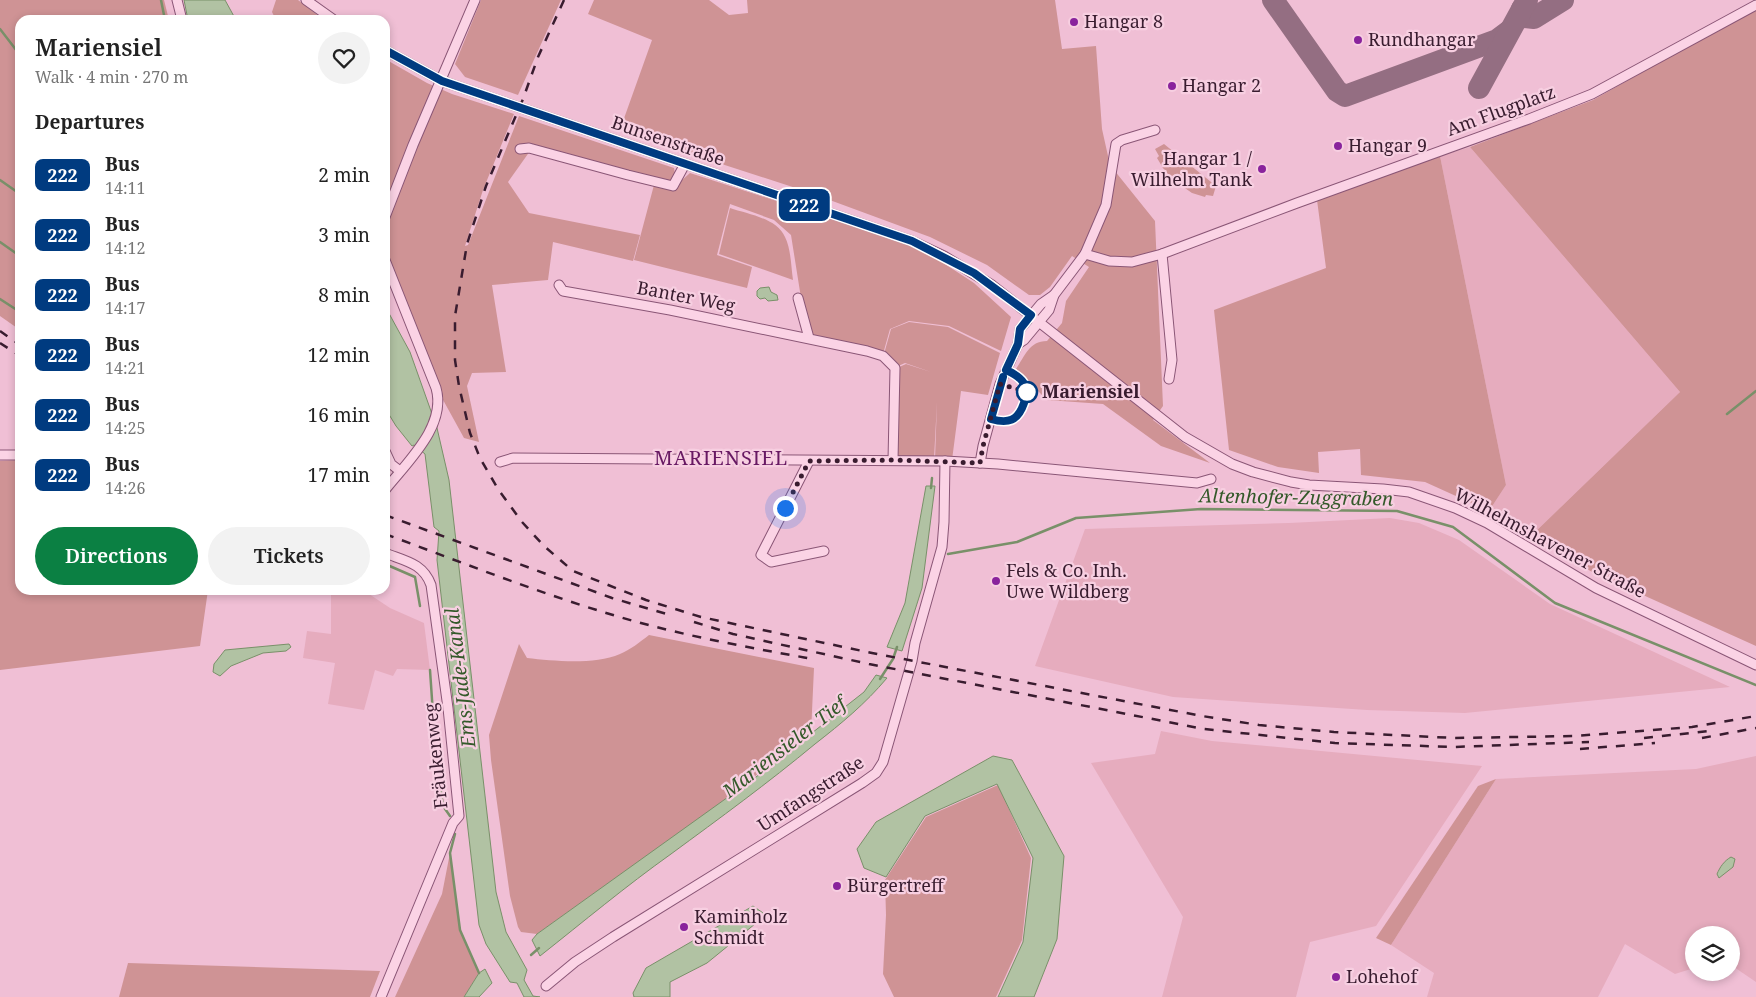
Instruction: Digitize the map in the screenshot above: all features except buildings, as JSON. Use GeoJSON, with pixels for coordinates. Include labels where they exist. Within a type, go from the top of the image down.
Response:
{"type":"FeatureCollection","features":[{"type":"Feature","properties":{"kind":"street"},"geometry":{"type":"LineString","coordinates":[[177,0],[181,15]]}},
{"type":"Feature","properties":{"kind":"street"},"geometry":{"type":"LineString","coordinates":[[306,0],[327,15]]}},
{"type":"Feature","properties":{"kind":"street"},"geometry":{"type":"LineString","coordinates":[[390,204],[413,144],[442,81],[475,0]]}},
{"type":"Feature","properties":{"kind":"street","name":"Am Flugplatz"},"geometry":{"type":"LineString","coordinates":[[1085,254],[1109,261],[1132,262],[1162,254],[1529,119],[1592,94],[1756,5]]}},
{"type":"Feature","properties":{"kind":"street","name":"Bunsenstraße"},"geometry":{"type":"LineString","coordinates":[[390,53],[442,81],[912,241]]}},
{"type":"Feature","properties":{"kind":"street"},"geometry":{"type":"LineString","coordinates":[[1018,344],[1024,340],[1050,310],[1054,296],[1085,254],[1106,205],[1116,144],[1122,140],[1155,130]]}},
{"type":"Feature","properties":{"kind":"street"},"geometry":{"type":"LineString","coordinates":[[520,149],[529,148],[673,186],[685,164]]}},
{"type":"Feature","properties":{"kind":"street","name":"Wilhelmshavener Straße"},"geometry":{"type":"LineString","coordinates":[[912,241],[974,273],[1040,321],[1185,437],[1232,464],[1253,472],[1309,485],[1409,492],[1455,508],[1487,523],[1596,588],[1756,665]]}},
{"type":"Feature","properties":{"kind":"street"},"geometry":{"type":"LineString","coordinates":[[1162,254],[1172,360],[1169,379]]}},
{"type":"Feature","properties":{"kind":"street"},"geometry":{"type":"LineString","coordinates":[[390,273],[436,388],[439,402],[434,425],[390,484]]}},
{"type":"Feature","properties":{"kind":"street","name":"Banter Weg"},"geometry":{"type":"LineString","coordinates":[[559,285],[563,291],[809,338],[883,356],[895,368],[893,460]]}},
{"type":"Feature","properties":{"kind":"street"},"geometry":{"type":"LineString","coordinates":[[980,463],[1000,384],[1018,344],[1020,329],[1045,300],[1054,296]]}},
{"type":"Feature","properties":{"kind":"street"},"geometry":{"type":"LineString","coordinates":[[798,298],[809,338]]}},
{"type":"Feature","properties":{"kind":"street"},"geometry":{"type":"LineString","coordinates":[[0,455],[15,455]]}},
{"type":"Feature","properties":{"kind":"street"},"geometry":{"type":"LineString","coordinates":[[500,462],[513,458],[945,461],[1197,483],[1211,479]]}},
{"type":"Feature","properties":{"kind":"street"},"geometry":{"type":"LineString","coordinates":[[809,461],[758,556],[771,562],[824,551]]}},
{"type":"Feature","properties":{"kind":"street","name":"Umfangstraße"},"geometry":{"type":"LineString","coordinates":[[546,986],[575,962],[613,937],[862,784],[880,768],[912,661],[915,643],[942,546],[945,461]]}},
{"type":"Feature","properties":{"kind":"street"},"geometry":{"type":"LineString","coordinates":[[390,462],[400,471]]}},
{"type":"Feature","properties":{"kind":"street","name":"Fräukenweg"},"geometry":{"type":"LineString","coordinates":[[381,997],[453,823],[459,816],[448,708],[431,585],[427,575],[421,568],[390,555]]}},
{"type":"Feature","properties":{"kind":"shaded area"},"geometry":{"type":"Polygon","coordinates":[[[0,0],[164,0],[168,15],[15,15],[15,326],[0,316],[0,0]]]}},
{"type":"Feature","properties":{"kind":"shaded area"},"geometry":{"type":"Polygon","coordinates":[[[276,0],[298,0],[318,15],[274,15],[272,12],[276,0]]]}},
{"type":"Feature","properties":{"kind":"shaded area"},"geometry":{"type":"Polygon","coordinates":[[[481,0],[561,0],[518,95],[465,77],[455,64],[481,0]]]}},
{"type":"Feature","properties":{"kind":"shaded area"},"geometry":{"type":"Polygon","coordinates":[[[594,0],[709,0],[729,15],[748,13],[747,0],[1055,0],[1062,49],[1096,46],[1102,129],[1110,165],[1155,221],[1163,406],[1153,420],[1210,463],[1161,446],[1103,404],[1047,400],[1016,369],[1032,346],[1047,341],[1062,323],[1066,301],[1089,267],[1072,256],[1050,287],[1040,295],[1029,295],[987,265],[930,237],[808,192],[623,132],[622,124],[652,40],[588,14],[594,0]]]}},
{"type":"Feature","properties":{"kind":"shaded area"},"geometry":{"type":"Polygon","coordinates":[[[1756,8],[1756,646],[1592,572],[1532,535],[1680,392],[1470,147],[1593,100],[1756,8]]]}},
{"type":"Feature","properties":{"kind":"shaded area"},"geometry":{"type":"Polygon","coordinates":[[[390,62],[427,83],[452,94],[514,114],[483,190],[465,246],[468,245],[519,116],[674,168],[675,174],[671,180],[658,184],[676,189],[681,181],[690,173],[919,247],[974,283],[1011,317],[1001,351],[949,326],[909,321],[890,329],[883,354],[810,334],[801,298],[791,235],[774,220],[730,204],[717,255],[752,267],[747,288],[634,260],[654,185],[530,151],[508,182],[529,213],[640,235],[633,261],[553,242],[548,280],[492,285],[506,372],[472,373],[467,386],[479,442],[464,438],[442,398],[390,265],[390,62]]]}},
{"type":"Feature","properties":{"kind":"shaded area"},"geometry":{"type":"Polygon","coordinates":[[[1164,144],[1216,186],[1213,196],[1206,195],[1205,197],[1192,193],[1173,176],[1171,178],[1157,158],[1159,156],[1155,149],[1164,144]]]}},
{"type":"Feature","properties":{"kind":"shaded area"},"geometry":{"type":"Polygon","coordinates":[[[1470,147],[1680,392],[1532,535],[1489,511],[1506,485],[1440,156],[1470,147]]]}},
{"type":"Feature","properties":{"kind":"shaded area"},"geometry":{"type":"Polygon","coordinates":[[[1440,156],[1506,485],[1489,511],[1425,482],[1361,475],[1360,449],[1318,452],[1319,473],[1278,467],[1229,450],[1214,310],[1326,268],[1317,200],[1440,156]]]}},
{"type":"Feature","properties":{"kind":"shaded area"},"geometry":{"type":"Polygon","coordinates":[[[730,208],[769,221],[781,231],[788,247],[793,280],[719,254],[730,208]]]}},
{"type":"Feature","properties":{"kind":"shaded area"},"geometry":{"type":"Polygon","coordinates":[[[909,322],[948,327],[1000,353],[988,395],[961,391],[952,460],[935,459],[937,402],[934,459],[895,457],[897,368],[906,364],[931,372],[905,363],[896,367],[884,354],[891,329],[909,322]]]}},
{"type":"Feature","properties":{"kind":"shaded area"},"geometry":{"type":"Polygon","coordinates":[[[15,460],[15,595],[207,595],[200,646],[0,670],[0,461],[15,460]]]}},
{"type":"Feature","properties":{"kind":"shaded area"},"geometry":{"type":"Polygon","coordinates":[[[1390,518],[1419,523],[1459,540],[1550,604],[1730,687],[1465,713],[1367,710],[1173,697],[1035,666],[1085,529],[1390,518]]]}},
{"type":"Feature","properties":{"kind":"shaded area"},"geometry":{"type":"Polygon","coordinates":[[[331,595],[370,595],[390,608],[424,623],[430,670],[397,669],[393,676],[375,670],[364,710],[328,704],[335,663],[303,658],[307,631],[331,634],[331,595]]]}},
{"type":"Feature","properties":{"kind":"shaded area"},"geometry":{"type":"Polygon","coordinates":[[[649,635],[814,668],[811,733],[707,813],[537,934],[521,932],[510,896],[489,735],[519,644],[527,658],[586,661],[620,654],[649,635]]]}},
{"type":"Feature","properties":{"kind":"shaded area"},"geometry":{"type":"Polygon","coordinates":[[[1161,731],[1212,741],[1482,766],[1376,926],[1310,942],[1296,997],[1162,997],[1183,917],[1091,763],[1155,754],[1161,731]]]}},
{"type":"Feature","properties":{"kind":"shaded area"},"geometry":{"type":"Polygon","coordinates":[[[1756,756],[1756,982],[1740,971],[1740,926],[1685,926],[1685,971],[1675,974],[1625,944],[1598,997],[1427,997],[1434,973],[1391,945],[1496,779],[1696,769],[1756,756]]]}},
{"type":"Feature","properties":{"kind":"shaded area"},"geometry":{"type":"Polygon","coordinates":[[[1496,779],[1391,945],[1376,938],[1478,786],[1496,779]]]}},
{"type":"Feature","properties":{"kind":"shaded area"},"geometry":{"type":"Polygon","coordinates":[[[998,785],[1031,858],[1022,940],[996,997],[894,997],[883,974],[886,915],[885,880],[926,817],[998,785]]]}},
{"type":"Feature","properties":{"kind":"shaded area"},"geometry":{"type":"Polygon","coordinates":[[[450,853],[460,930],[479,973],[464,997],[395,997],[442,894],[450,853]]]}},
{"type":"Feature","properties":{"kind":"shaded area"},"geometry":{"type":"Polygon","coordinates":[[[128,963],[380,971],[370,997],[119,997],[128,963]]]}},
{"type":"Feature","properties":{"kind":"water"},"geometry":{"type":"Polygon","coordinates":[[[184,0],[225,0],[233,15],[187,15],[184,0]]]}},
{"type":"Feature","properties":{"kind":"water"},"geometry":{"type":"Polygon","coordinates":[[[769,287],[771,292],[777,295],[778,300],[768,301],[757,296],[757,291],[760,288],[769,287]]]}},
{"type":"Feature","properties":{"kind":"water","name":"Ems-Jade-Kanal"},"geometry":{"type":"Polygon","coordinates":[[[390,315],[410,352],[437,428],[449,480],[496,892],[506,932],[527,970],[524,980],[533,996],[540,997],[524,997],[517,983],[510,982],[486,944],[479,925],[437,560],[439,531],[434,527],[425,454],[414,445],[412,446],[390,416],[390,315]]]}},
{"type":"Feature","properties":{"kind":"water"},"geometry":{"type":"Polygon","coordinates":[[[926,486],[935,486],[922,588],[902,651],[887,647],[905,603],[926,486]]]}},
{"type":"Feature","properties":{"kind":"water"},"geometry":{"type":"Polygon","coordinates":[[[289,644],[291,647],[286,651],[263,653],[231,666],[220,676],[213,672],[214,664],[225,650],[289,644]]]}},
{"type":"Feature","properties":{"kind":"water"},"geometry":{"type":"Polygon","coordinates":[[[876,675],[887,678],[844,721],[540,956],[532,940],[537,934],[756,777],[864,692],[876,675]]]}},
{"type":"Feature","properties":{"kind":"water"},"geometry":{"type":"Polygon","coordinates":[[[993,756],[1012,760],[1064,856],[1057,939],[1034,997],[998,997],[1023,942],[1033,858],[997,784],[925,816],[886,877],[864,868],[857,849],[876,822],[993,756]]]}},
{"type":"Feature","properties":{"kind":"water"},"geometry":{"type":"Polygon","coordinates":[[[1731,857],[1735,859],[1733,867],[1719,878],[1717,874],[1719,869],[1731,857]]]}},
{"type":"Feature","properties":{"kind":"water"},"geometry":{"type":"Polygon","coordinates":[[[753,906],[766,915],[707,963],[670,982],[670,997],[634,997],[633,993],[646,968],[753,906]]]}},
{"type":"Feature","properties":{"kind":"water"},"geometry":{"type":"Polygon","coordinates":[[[485,969],[492,983],[479,997],[464,997],[479,973],[485,969]]]}},
{"type":"Feature","properties":{"kind":"waterway"},"geometry":{"type":"LineString","coordinates":[[161,0],[164,15]]}},
{"type":"Feature","properties":{"kind":"waterway"},"geometry":{"type":"LineString","coordinates":[[0,29],[15,48]]}},
{"type":"Feature","properties":{"kind":"waterway"},"geometry":{"type":"LineString","coordinates":[[0,180],[15,190]]}},
{"type":"Feature","properties":{"kind":"waterway"},"geometry":{"type":"LineString","coordinates":[[0,242],[15,252]]}},
{"type":"Feature","properties":{"kind":"waterway"},"geometry":{"type":"LineString","coordinates":[[0,299],[15,309]]}},
{"type":"Feature","properties":{"kind":"waterway"},"geometry":{"type":"LineString","coordinates":[[1727,414],[1756,391]]}},
{"type":"Feature","properties":{"kind":"waterway","name":"Mariensieler Tief"},"geometry":{"type":"LineString","coordinates":[[931,488],[932,478]]}},
{"type":"Feature","properties":{"kind":"waterway","name":"Altenhofer-Zuggraben"},"geometry":{"type":"LineString","coordinates":[[948,554],[1017,542],[1076,518],[1201,509],[1397,511],[1453,527],[1555,603],[1756,685]]}},
{"type":"Feature","properties":{"kind":"waterway"},"geometry":{"type":"LineString","coordinates":[[390,566],[415,577],[420,606]]}},
{"type":"Feature","properties":{"kind":"waterway","name":"Mariensieler Tief"},"geometry":{"type":"LineString","coordinates":[[880,679],[893,659],[897,647]]}},
{"type":"Feature","properties":{"kind":"waterway"},"geometry":{"type":"LineString","coordinates":[[430,670],[436,758],[443,806],[450,816]]}},
{"type":"Feature","properties":{"kind":"waterway"},"geometry":{"type":"LineString","coordinates":[[455,834],[450,853],[460,930],[479,973]]}},
{"type":"Feature","properties":{"kind":"waterway","name":"Mariensieler Tief"},"geometry":{"type":"LineString","coordinates":[[531,955],[539,948]]}},
{"type":"Feature","properties":{"kind":"taxiway"},"geometry":{"type":"LineString","coordinates":[[1273,0],[1337,91],[1345,96],[1497,40],[1509,31]]}},
{"type":"Feature","properties":{"kind":"taxiway"},"geometry":{"type":"LineString","coordinates":[[1479,88],[1527,0]]}},
{"type":"Feature","properties":{"kind":"taxiway"},"geometry":{"type":"LineString","coordinates":[[1522,9],[1524,17],[1534,18],[1563,0]]}},
{"type":"Feature","properties":{"kind":"railway"},"geometry":{"type":"LineString","coordinates":[[564,0],[538,57],[523,99],[486,186],[467,244],[455,316],[455,360],[470,433],[480,458],[498,489],[522,522],[544,546],[573,571],[646,600],[701,617],[872,653],[1202,716],[1259,725],[1334,732],[1454,738],[1575,736],[1692,727],[1756,716]]}},
{"type":"Feature","properties":{"kind":"railway"},"geometry":{"type":"LineString","coordinates":[[0,331],[15,342]]}},
{"type":"Feature","properties":{"kind":"railway"},"geometry":{"type":"LineString","coordinates":[[0,343],[15,353]]}},
{"type":"Feature","properties":{"kind":"railway"},"geometry":{"type":"LineString","coordinates":[[390,517],[612,598],[670,615]]}},
{"type":"Feature","properties":{"kind":"railway"},"geometry":{"type":"LineString","coordinates":[[390,536],[527,587],[613,615],[688,635],[813,659]]}},
{"type":"Feature","properties":{"kind":"railway"},"geometry":{"type":"LineString","coordinates":[[694,622],[733,634],[869,664],[1204,729],[1335,743],[1454,747],[1589,742]]}},
{"type":"Feature","properties":{"kind":"railway"},"geometry":{"type":"LineString","coordinates":[[1702,738],[1756,728]]}},
{"type":"Feature","properties":{"kind":"railway"},"geometry":{"type":"LineString","coordinates":[[1644,738],[1709,731]]}},
{"type":"Feature","properties":{"kind":"railway"},"geometry":{"type":"LineString","coordinates":[[1580,749],[1655,743]]}},
{"type":"Feature","properties":{"kind":"bus line","name":"222"},"geometry":{"type":"LineString","coordinates":[[390,53],[442,81],[912,241],[944,256],[992,285],[1031,315],[1020,329],[1018,344],[1006,370],[1019,377],[1026,388],[1027,394],[1020,414],[1014,419],[1007,421],[991,419],[1003,377]]}},
{"type":"Feature","properties":{"kind":"place","name":"Hangar 8"},"geometry":{"type":"Point","coordinates":[1074,22]}},
{"type":"Feature","properties":{"kind":"place","name":"Rundhangar"},"geometry":{"type":"Point","coordinates":[1358,40]}},
{"type":"Feature","properties":{"kind":"place","name":"Hangar 2"},"geometry":{"type":"Point","coordinates":[1172,86]}},
{"type":"Feature","properties":{"kind":"place","name":"Hangar 9"},"geometry":{"type":"Point","coordinates":[1338,146]}},
{"type":"Feature","properties":{"kind":"place","name":"Hangar 1 / Wilhelm Tank"},"geometry":{"type":"Point","coordinates":[1262,169]}},
{"type":"Feature","properties":{"kind":"place","name":"Mariensiel"},"geometry":{"type":"Point","coordinates":[1027,392]}},
{"type":"Feature","properties":{"kind":"place","name":"Fels & Co. Inh. Uwe Wildberg"},"geometry":{"type":"Point","coordinates":[996,581]}},
{"type":"Feature","properties":{"kind":"place","name":"Bürgertreff"},"geometry":{"type":"Point","coordinates":[837,886]}},
{"type":"Feature","properties":{"kind":"place","name":"Kaminholz Schmidt"},"geometry":{"type":"Point","coordinates":[684,927]}},
{"type":"Feature","properties":{"kind":"place","name":"Lohehof"},"geometry":{"type":"Point","coordinates":[1336,977]}},
{"type":"Feature","properties":{"kind":"district","name":"MARIENSIEL"},"geometry":{"type":"Point","coordinates":[721,458]}},
{"type":"Feature","properties":{"kind":"route"},"geometry":{"type":"LineString","coordinates":[[785,508],[809,461],[893,460],[980,463],[1000,384],[1027,392]]}}]}
